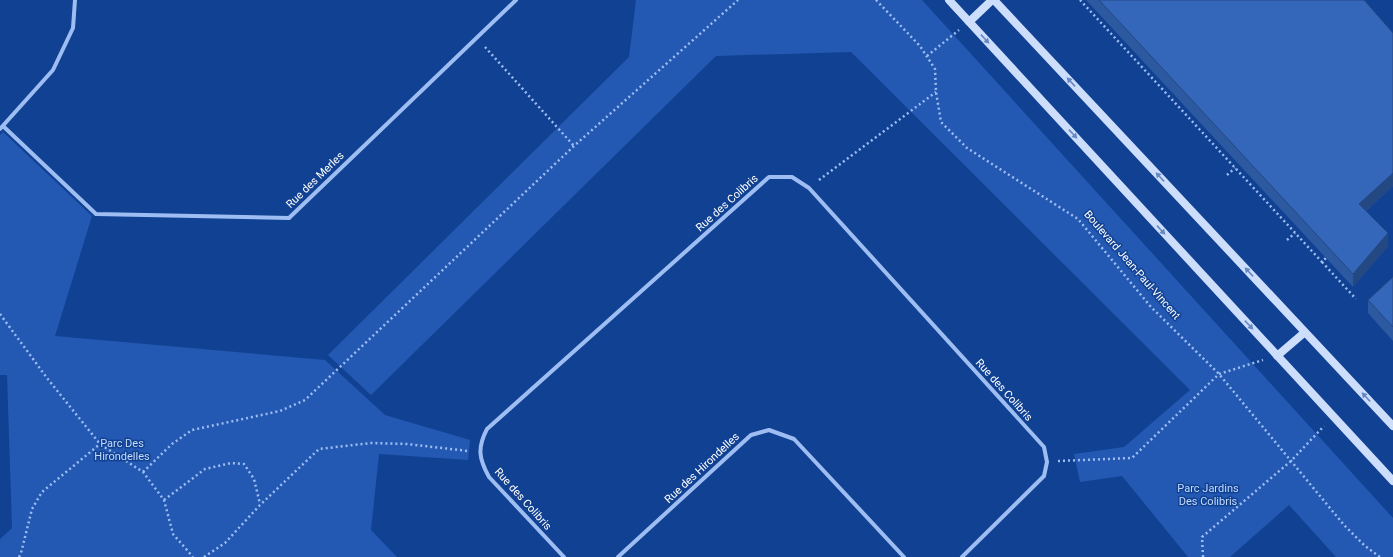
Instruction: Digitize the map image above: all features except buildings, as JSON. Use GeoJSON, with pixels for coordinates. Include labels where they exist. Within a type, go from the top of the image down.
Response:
{"type":"FeatureCollection","features":[{"type":"Feature","properties":{"kind":"street"},"geometry":{"type":"LineString","coordinates":[[2,127],[53,70],[73,28],[75,0]]}},
{"type":"Feature","properties":{"kind":"street","name":"Rue des Merles"},"geometry":{"type":"LineString","coordinates":[[2,127],[96,214],[289,218],[516,0]]}},
{"type":"Feature","properties":{"kind":"street"},"geometry":{"type":"LineString","coordinates":[[949,0],[1393,481]]}},
{"type":"Feature","properties":{"kind":"street"},"geometry":{"type":"LineString","coordinates":[[969,22],[993,0],[1393,426]]}},
{"type":"Feature","properties":{"kind":"street","name":"Rue des Colibris"},"geometry":{"type":"LineString","coordinates":[[564,557],[489,477],[482,465],[480,452],[487,429],[769,177],[792,177],[809,188],[1044,447],[1047,462]]}},
{"type":"Feature","properties":{"kind":"street"},"geometry":{"type":"LineString","coordinates":[[1277,356],[1305,332]]}},
{"type":"Feature","properties":{"kind":"street","name":"Rue des Hirondelles"},"geometry":{"type":"LineString","coordinates":[[618,557],[751,435],[769,430],[794,439],[904,557]]}},
{"type":"Feature","properties":{"kind":"street"},"geometry":{"type":"LineString","coordinates":[[962,557],[1044,476],[1047,462]]}},
{"type":"Feature","properties":{"kind":"path"},"geometry":{"type":"LineString","coordinates":[[143,472],[172,444],[192,430],[280,411],[305,400],[574,146],[738,0]]}},
{"type":"Feature","properties":{"kind":"path","name":"Boulevard Jean-Paul-Vincent"},"geometry":{"type":"LineString","coordinates":[[876,0],[920,46],[935,69],[936,92],[942,122],[967,148],[1078,219],[1151,307],[1219,374],[1344,525],[1365,546],[1380,557]]}},
{"type":"Feature","properties":{"kind":"path"},"geometry":{"type":"LineString","coordinates":[[1080,0],[1356,299]]}},
{"type":"Feature","properties":{"kind":"path"},"geometry":{"type":"LineString","coordinates":[[927,56],[969,22]]}},
{"type":"Feature","properties":{"kind":"path"},"geometry":{"type":"LineString","coordinates":[[476,38],[574,146]]}},
{"type":"Feature","properties":{"kind":"path"},"geometry":{"type":"LineString","coordinates":[[809,188],[936,92]]}},
{"type":"Feature","properties":{"kind":"path"},"geometry":{"type":"LineString","coordinates":[[1227,175],[1235,168]]}},
{"type":"Feature","properties":{"kind":"path"},"geometry":{"type":"LineString","coordinates":[[1287,240],[1295,233]]}},
{"type":"Feature","properties":{"kind":"path"},"geometry":{"type":"LineString","coordinates":[[1322,262],[1326,258]]}},
{"type":"Feature","properties":{"kind":"path"},"geometry":{"type":"LineString","coordinates":[[0,314],[100,444],[143,472],[164,500],[173,534],[193,557]]}},
{"type":"Feature","properties":{"kind":"path"},"geometry":{"type":"LineString","coordinates":[[1047,462],[1132,458],[1219,374],[1277,356]]}},
{"type":"Feature","properties":{"kind":"path"},"geometry":{"type":"LineString","coordinates":[[1202,557],[1202,537],[1291,461],[1333,416]]}},
{"type":"Feature","properties":{"kind":"path"},"geometry":{"type":"LineString","coordinates":[[204,557],[225,543],[260,505],[319,449],[371,442],[408,444],[480,452]]}},
{"type":"Feature","properties":{"kind":"path"},"geometry":{"type":"LineString","coordinates":[[19,557],[32,508],[42,492],[100,444]]}},
{"type":"Feature","properties":{"kind":"path"},"geometry":{"type":"LineString","coordinates":[[164,500],[205,469],[231,463],[244,464],[248,469],[254,479],[260,505]]}},
{"type":"Feature","properties":{"kind":"green space","name":"Parc Jardins Des Colibris"},"geometry":{"type":"Polygon","coordinates":[[[636,0],[922,0],[1393,518],[1393,557],[1336,557],[1289,505],[1230,557],[1188,557],[1122,476],[1080,482],[1074,454],[1124,447],[1190,390],[851,52],[716,56],[371,395],[328,355],[629,57],[636,0]]]}},
{"type":"Feature","properties":{"kind":"green space","name":"Parc Des Hirondelles"},"geometry":{"type":"Polygon","coordinates":[[[3,132],[92,216],[55,336],[325,360],[385,415],[470,440],[468,460],[379,454],[371,530],[397,557],[0,557],[0,539],[12,528],[7,375],[0,375],[0,135],[3,132]]]}}]}
